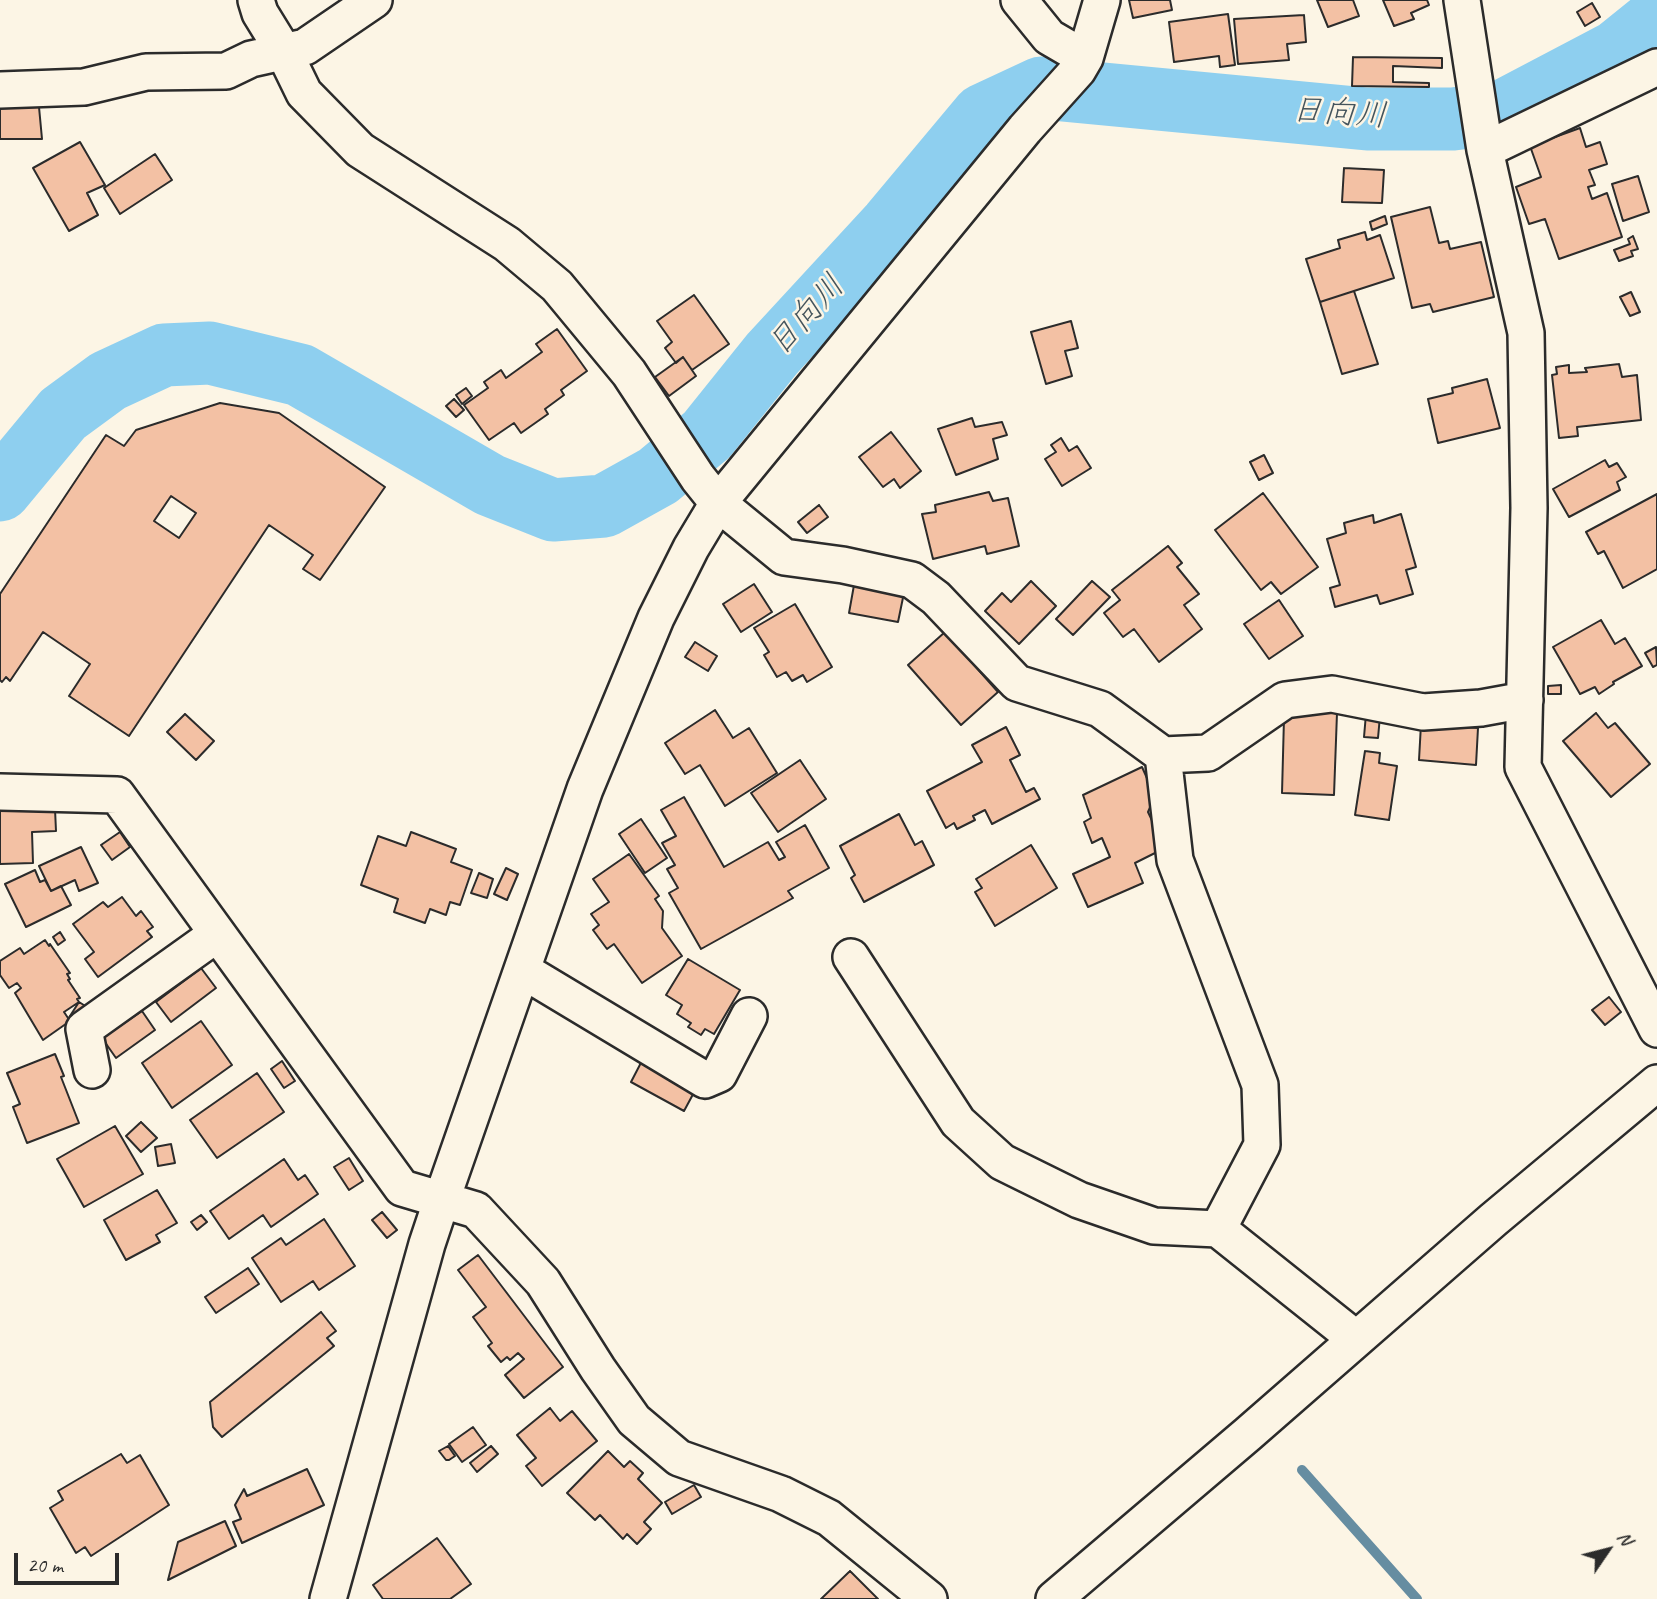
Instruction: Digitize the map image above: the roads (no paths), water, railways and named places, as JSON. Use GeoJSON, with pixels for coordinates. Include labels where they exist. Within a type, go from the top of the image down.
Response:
{"type":"FeatureCollection","features":[{"type":"Feature","properties":{"kind":"street"},"geometry":{"type":"LineString","coordinates":[[256,0],[260,13],[284,52],[304,93],[360,150],[507,244],[557,286],[629,373],[708,491],[784,557],[843,565],[912,580],[936,598],[1017,683],[1100,709],[1164,755],[1208,753],[1285,700],[1332,694],[1423,712],[1481,708],[1525,700]]}},
{"type":"Feature","properties":{"kind":"street"},"geometry":{"type":"LineString","coordinates":[[0,90],[84,88],[146,72],[226,71],[251,59],[305,47],[374,0]]}},
{"type":"Feature","properties":{"kind":"street"},"geometry":{"type":"LineString","coordinates":[[1019,0],[1049,37],[1082,64]]}},
{"type":"Feature","properties":{"kind":"street"},"geometry":{"type":"LineString","coordinates":[[328,1599],[442,1199],[585,789],[656,618],[691,548],[708,491],[1082,64],[1102,0]]}},
{"type":"Feature","properties":{"kind":"street"},"geometry":{"type":"LineString","coordinates":[[1462,0],[1485,150],[1526,333],[1529,508],[1523,766],[1657,1029]]}},
{"type":"Feature","properties":{"kind":"street"},"geometry":{"type":"LineString","coordinates":[[1485,150],[1657,67]]}},
{"type":"Feature","properties":{"kind":"street"},"geometry":{"type":"LineString","coordinates":[[1164,755],[1175,860],[1260,1085],[1262,1145],[1219,1229]]}},
{"type":"Feature","properties":{"kind":"street"},"geometry":{"type":"LineString","coordinates":[[0,792],[117,795],[402,1188],[476,1210],[543,1282],[634,1420],[679,1458],[780,1494],[829,1518],[929,1599]]}},
{"type":"Feature","properties":{"kind":"street"},"geometry":{"type":"LineString","coordinates":[[92,1070],[84,1029],[217,934]]}},
{"type":"Feature","properties":{"kind":"street"},"geometry":{"type":"LineString","coordinates":[[851,957],[958,1122],[1002,1162],[1079,1200],[1154,1226],[1219,1229],[1356,1339]]}},
{"type":"Feature","properties":{"kind":"street"},"geometry":{"type":"LineString","coordinates":[[522,970],[705,1080],[719,1074],[749,1016]]}},
{"type":"Feature","properties":{"kind":"street"},"geometry":{"type":"LineString","coordinates":[[1054,1599],[1493,1220],[1657,1083]]}},
{"type":"Feature","properties":{"kind":"waterway","name":"日向川"},"geometry":{"type":"LineString","coordinates":[[0,490],[63,414],[108,381],[164,355],[210,353],[300,375],[490,485],[553,510],[604,506],[658,476],[707,435],[772,354],[891,225],[983,115],[1041,88],[1367,119],[1453,119],[1500,113],[1616,52],[1657,19]]}},
{"type":"Feature","properties":{"kind":"waterway"},"geometry":{"type":"LineString","coordinates":[[1302,1470],[1417,1599]]}}]}
